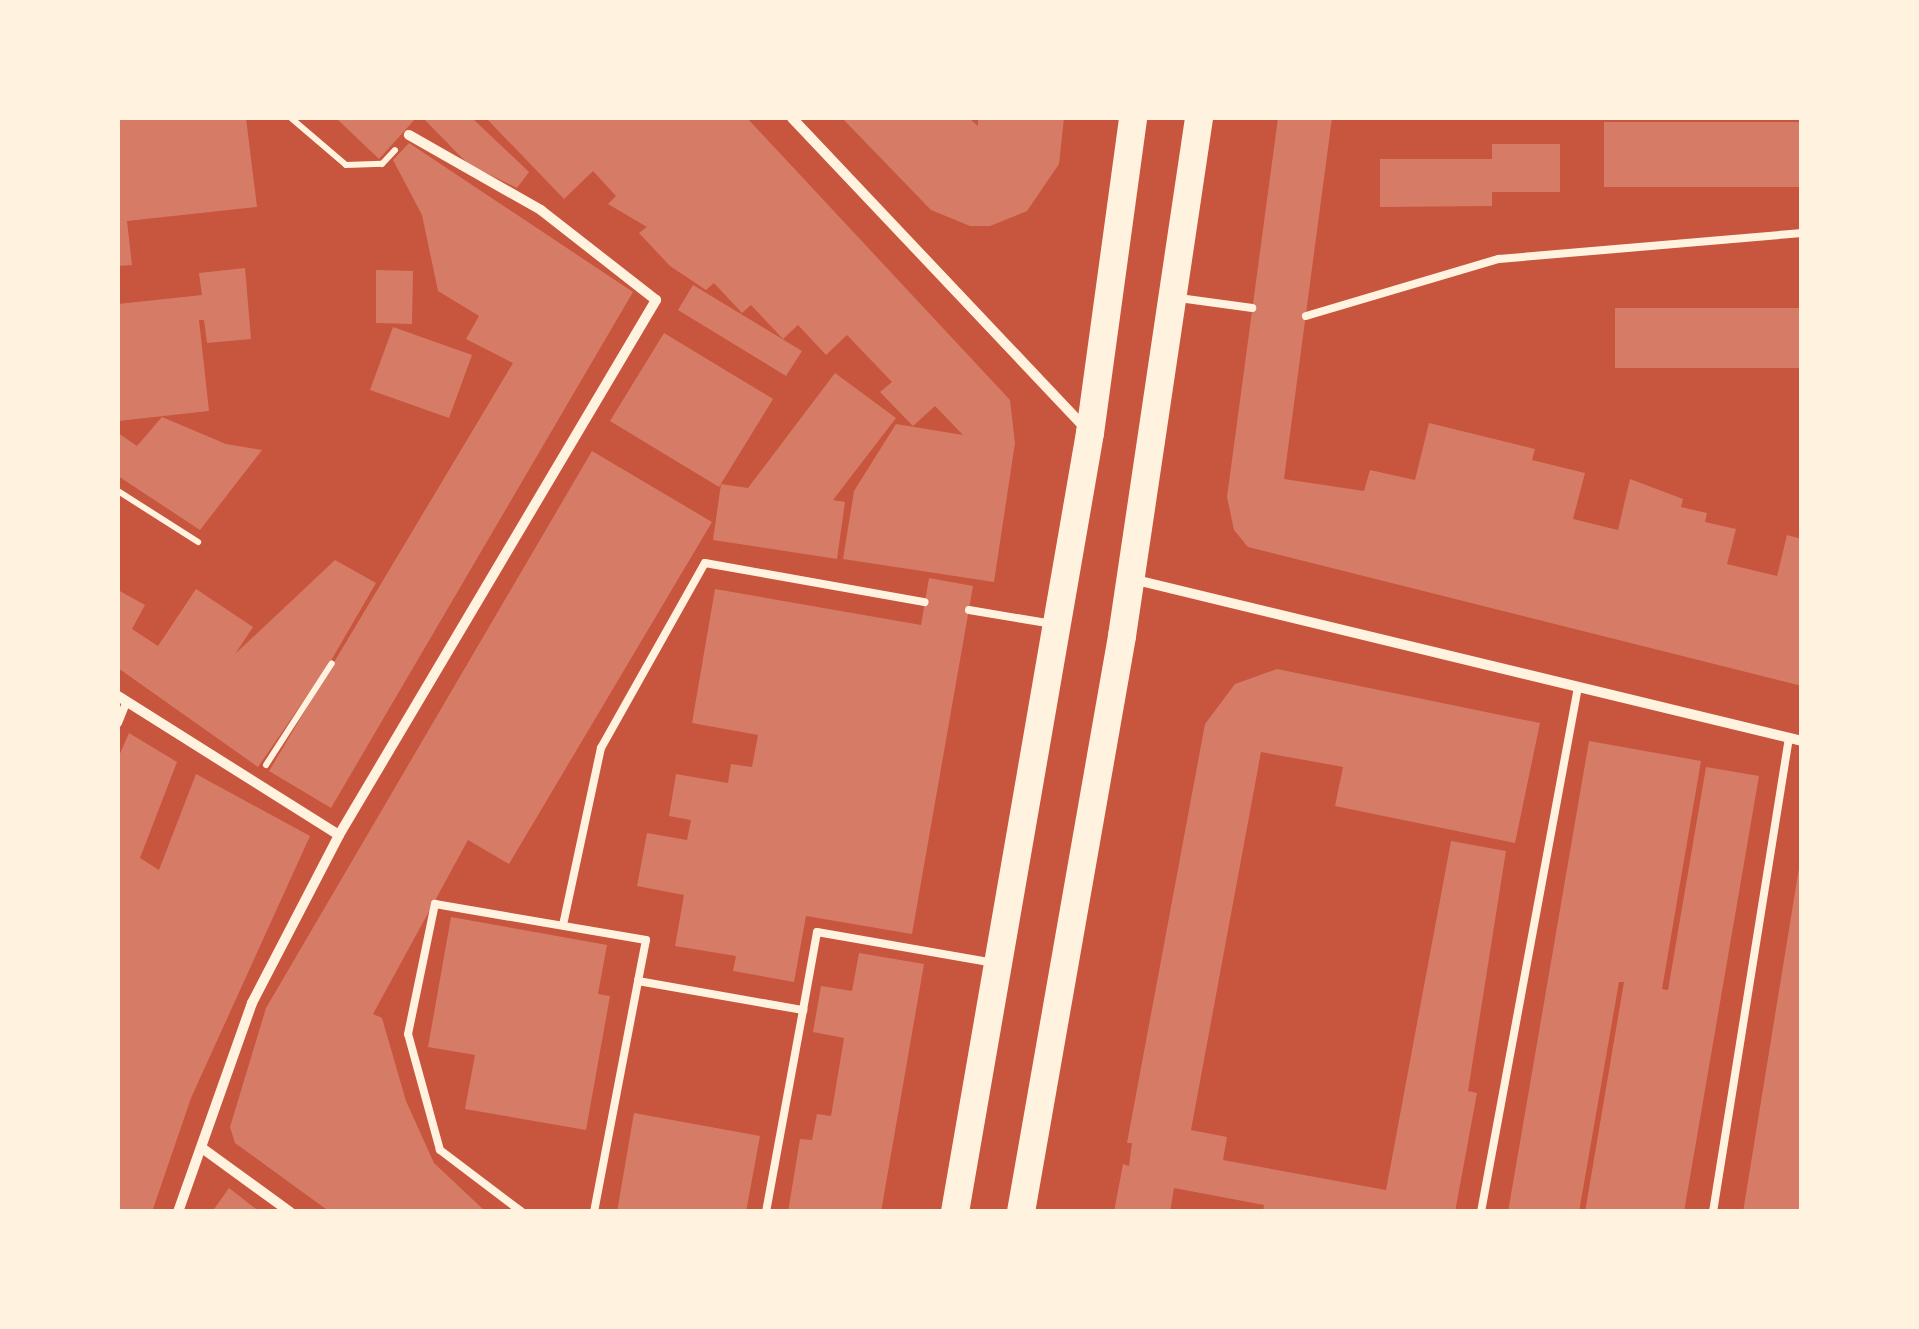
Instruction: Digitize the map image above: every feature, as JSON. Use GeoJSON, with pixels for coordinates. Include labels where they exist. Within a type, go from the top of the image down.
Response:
{"type":"FeatureCollection","features":[{"type":"Feature","properties":{"kind":"highway"},"geometry":{"type":"LineString","coordinates":[[955,1212],[1090,433],[1133,118]]}},
{"type":"Feature","properties":{"kind":"highway"},"geometry":{"type":"LineString","coordinates":[[1021,1212],[1131,579],[1199,118]]}},
{"type":"Feature","properties":{"kind":"street"},"geometry":{"type":"LineString","coordinates":[[792,118],[1090,433]]}},
{"type":"Feature","properties":{"kind":"street"},"geometry":{"type":"LineString","coordinates":[[178,1212],[252,1003],[339,835],[656,300],[541,210],[409,135]]}},
{"type":"Feature","properties":{"kind":"street"},"geometry":{"type":"LineString","coordinates":[[1131,579],[1802,741]]}},
{"type":"Feature","properties":{"kind":"street"},"geometry":{"type":"LineString","coordinates":[[122,700],[339,835]]}},
{"type":"Feature","properties":{"kind":"street"},"geometry":{"type":"LineString","coordinates":[[202,1148],[290,1212]]}},
{"type":"Feature","properties":{"kind":"lane"},"geometry":{"type":"LineString","coordinates":[[1306,316],[1498,259],[1802,234]]}},
{"type":"Feature","properties":{"kind":"lane"},"geometry":{"type":"LineString","coordinates":[[1174,298],[1252,308]]}},
{"type":"Feature","properties":{"kind":"lane"},"geometry":{"type":"LineString","coordinates":[[562,924],[601,748],[705,563],[925,602]]}},
{"type":"Feature","properties":{"kind":"lane"},"geometry":{"type":"LineString","coordinates":[[969,610],[1058,625]]}},
{"type":"Feature","properties":{"kind":"lane"},"geometry":{"type":"LineString","coordinates":[[1481,1212],[1578,686]]}},
{"type":"Feature","properties":{"kind":"lane"},"geometry":{"type":"LineString","coordinates":[[118,723],[122,700]]}},
{"type":"Feature","properties":{"kind":"lane"},"geometry":{"type":"LineString","coordinates":[[1713,1212],[1789,738]]}},
{"type":"Feature","properties":{"kind":"lane"},"geometry":{"type":"LineString","coordinates":[[522,1212],[440,1150],[408,1034],[434,904],[646,940],[594,1212]]}},
{"type":"Feature","properties":{"kind":"lane"},"geometry":{"type":"LineString","coordinates":[[766,1212],[818,932],[998,964]]}},
{"type":"Feature","properties":{"kind":"lane"},"geometry":{"type":"LineString","coordinates":[[638,981],[803,1010]]}},
{"type":"Feature","properties":{"kind":"path"},"geometry":{"type":"LineString","coordinates":[[290,118],[346,166],[382,164]]}},
{"type":"Feature","properties":{"kind":"path"},"geometry":{"type":"LineString","coordinates":[[118,491],[198,542]]}},
{"type":"Feature","properties":{"kind":"path"},"geometry":{"type":"LineString","coordinates":[[254,783],[332,662]]}},
{"type":"Feature","properties":{"kind":"building"},"geometry":{"type":"Polygon","coordinates":[[[118,118],[246,118],[257,207],[127,221],[132,265],[118,266],[118,118]]]}},
{"type":"Feature","properties":{"kind":"building"},"geometry":{"type":"Polygon","coordinates":[[[336,118],[416,118],[379,159],[336,118]]]}},
{"type":"Feature","properties":{"kind":"building"},"geometry":{"type":"Polygon","coordinates":[[[423,118],[472,118],[529,172],[517,188],[468,164],[423,118]]]}},
{"type":"Feature","properties":{"kind":"building"},"geometry":{"type":"Polygon","coordinates":[[[486,118],[747,118],[1010,400],[1015,443],[994,582],[843,559],[854,491],[896,424],[963,435],[935,406],[913,426],[880,392],[892,382],[847,335],[826,355],[798,325],[783,339],[751,305],[742,313],[714,283],[706,290],[670,266],[639,233],[647,227],[608,204],[616,196],[593,171],[564,199],[486,118]]]}},
{"type":"Feature","properties":{"kind":"building"},"geometry":{"type":"Polygon","coordinates":[[[842,118],[969,118],[978,126],[978,118],[1064,118],[1059,164],[1027,211],[990,226],[970,226],[931,210],[842,118]]]}},
{"type":"Feature","properties":{"kind":"building"},"geometry":{"type":"Polygon","coordinates":[[[1278,118],[1332,118],[1284,479],[1364,491],[1370,470],[1415,480],[1429,423],[1535,449],[1532,460],[1585,473],[1573,519],[1618,530],[1630,479],[1683,499],[1681,507],[1707,513],[1705,522],[1736,529],[1727,564],[1777,576],[1787,535],[1802,539],[1802,686],[1248,547],[1234,530],[1227,497],[1278,118]]]}},
{"type":"Feature","properties":{"kind":"building"},"geometry":{"type":"Polygon","coordinates":[[[1604,122],[1802,122],[1802,187],[1604,187],[1604,122]]]}},
{"type":"Feature","properties":{"kind":"building"},"geometry":{"type":"Polygon","coordinates":[[[409,143],[633,292],[331,808],[269,771],[513,363],[466,339],[479,316],[438,291],[422,215],[393,160],[409,143]]]}},
{"type":"Feature","properties":{"kind":"building"},"geometry":{"type":"Polygon","coordinates":[[[1492,144],[1560,144],[1560,192],[1492,192],[1492,206],[1380,207],[1380,159],[1492,159],[1492,144]]]}},
{"type":"Feature","properties":{"kind":"building"},"geometry":{"type":"Polygon","coordinates":[[[245,268],[251,339],[207,343],[204,320],[199,320],[209,411],[118,421],[118,304],[202,295],[199,273],[245,268]]]}},
{"type":"Feature","properties":{"kind":"building"},"geometry":{"type":"Polygon","coordinates":[[[376,270],[413,271],[412,324],[376,323],[376,270]]]}},
{"type":"Feature","properties":{"kind":"building"},"geometry":{"type":"Polygon","coordinates":[[[693,285],[802,351],[786,376],[678,310],[693,285]]]}},
{"type":"Feature","properties":{"kind":"building"},"geometry":{"type":"Polygon","coordinates":[[[1615,308],[1802,308],[1802,368],[1615,368],[1615,308]]]}},
{"type":"Feature","properties":{"kind":"building"},"geometry":{"type":"Polygon","coordinates":[[[393,327],[472,355],[449,418],[370,390],[393,327]]]}},
{"type":"Feature","properties":{"kind":"building"},"geometry":{"type":"Polygon","coordinates":[[[664,333],[773,399],[719,487],[610,421],[664,333]]]}},
{"type":"Feature","properties":{"kind":"building"},"geometry":{"type":"Polygon","coordinates":[[[835,373],[896,418],[833,500],[845,502],[837,559],[713,540],[721,484],[748,488],[835,373]]]}},
{"type":"Feature","properties":{"kind":"building"},"geometry":{"type":"Polygon","coordinates":[[[162,417],[226,444],[262,450],[200,530],[118,476],[118,433],[137,446],[162,417]]]}},
{"type":"Feature","properties":{"kind":"building"},"geometry":{"type":"Polygon","coordinates":[[[592,451],[712,522],[509,864],[468,840],[373,1014],[382,1018],[406,1101],[434,1163],[486,1212],[330,1212],[235,1143],[230,1127],[266,1008],[592,451]]]}},
{"type":"Feature","properties":{"kind":"building"},"geometry":{"type":"Polygon","coordinates":[[[335,560],[376,583],[329,664],[258,767],[118,668],[118,590],[145,605],[132,629],[158,646],[196,589],[253,627],[235,654],[335,560]]]}},
{"type":"Feature","properties":{"kind":"building"},"geometry":{"type":"Polygon","coordinates":[[[929,578],[973,586],[912,934],[806,916],[794,982],[733,971],[736,956],[675,946],[684,895],[637,886],[647,833],[687,840],[691,820],[669,816],[676,774],[728,783],[731,764],[752,767],[758,735],[692,723],[715,589],[921,625],[929,578]]]}},
{"type":"Feature","properties":{"kind":"building"},"geometry":{"type":"Polygon","coordinates":[[[1277,669],[1540,723],[1515,843],[1335,806],[1343,767],[1261,752],[1191,1130],[1227,1137],[1223,1160],[1386,1190],[1451,841],[1506,851],[1468,1091],[1477,1093],[1455,1212],[1263,1212],[1264,1205],[1174,1188],[1170,1212],[1114,1212],[1123,1164],[1129,1166],[1132,1143],[1127,1143],[1205,724],[1235,684],[1277,669]]]}},
{"type":"Feature","properties":{"kind":"building"},"geometry":{"type":"Polygon","coordinates":[[[129,733],[177,762],[140,858],[159,870],[196,774],[310,836],[191,1098],[152,1212],[118,1212],[118,758],[129,733]]]}},
{"type":"Feature","properties":{"kind":"building"},"geometry":{"type":"Polygon","coordinates":[[[1589,741],[1701,761],[1662,989],[1668,990],[1706,767],[1759,776],[1684,1212],[1585,1212],[1624,982],[1619,982],[1579,1212],[1508,1212],[1589,741]]]}},
{"type":"Feature","properties":{"kind":"building"},"geometry":{"type":"Polygon","coordinates":[[[1799,868],[1802,1212],[1743,1212],[1799,868]]]}},
{"type":"Feature","properties":{"kind":"building"},"geometry":{"type":"Polygon","coordinates":[[[451,917],[607,945],[598,994],[610,996],[586,1130],[465,1109],[475,1055],[428,1047],[451,917]]]}},
{"type":"Feature","properties":{"kind":"building"},"geometry":{"type":"Polygon","coordinates":[[[859,953],[924,964],[881,1212],[788,1212],[800,1139],[812,1140],[817,1114],[831,1116],[844,1038],[813,1032],[821,986],[852,991],[859,953]]]}},
{"type":"Feature","properties":{"kind":"building"},"geometry":{"type":"Polygon","coordinates":[[[634,1113],[760,1136],[746,1212],[617,1212],[634,1113]]]}},
{"type":"Feature","properties":{"kind":"building"},"geometry":{"type":"Polygon","coordinates":[[[229,1188],[260,1212],[212,1212],[229,1188]]]}}]}
